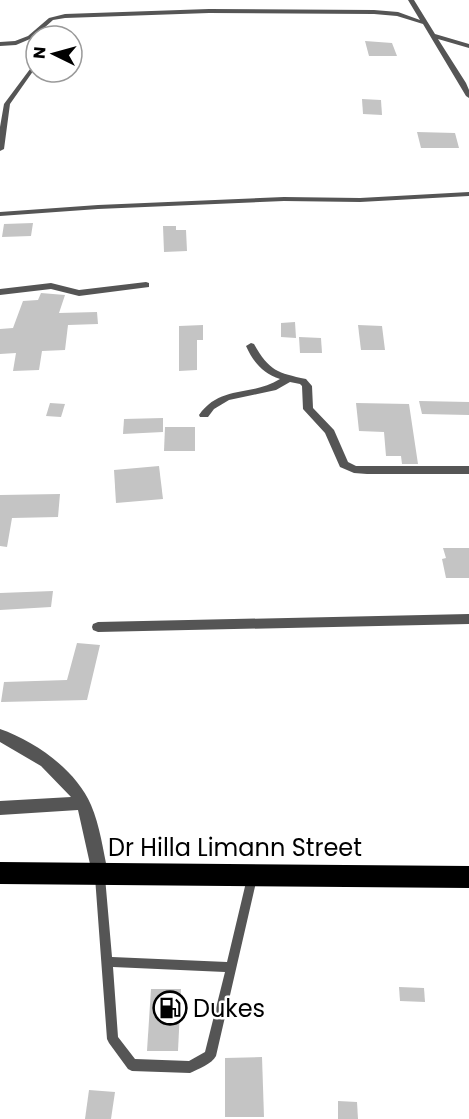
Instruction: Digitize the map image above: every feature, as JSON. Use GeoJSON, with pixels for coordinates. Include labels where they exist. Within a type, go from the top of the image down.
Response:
{"type":"FeatureCollection","features":[{"type":"Feature","properties":{"kind":"highway","name":"Dr Hilla Limann Street"},"geometry":{"type":"LineString","coordinates":[[0,873],[469,877]]}},
{"type":"Feature","properties":{"kind":"street"},"geometry":{"type":"LineString","coordinates":[[411,0],[446,54],[469,96]]}},
{"type":"Feature","properties":{"kind":"street"},"geometry":{"type":"LineString","coordinates":[[46,24],[51,19],[65,16],[209,11],[374,12],[398,14],[424,23]]}},
{"type":"Feature","properties":{"kind":"street"},"geometry":{"type":"LineString","coordinates":[[435,36],[469,47]]}},
{"type":"Feature","properties":{"kind":"street"},"geometry":{"type":"LineString","coordinates":[[0,44],[24,41]]}},
{"type":"Feature","properties":{"kind":"street"},"geometry":{"type":"LineString","coordinates":[[446,54],[469,47]]}},
{"type":"Feature","properties":{"kind":"street"},"geometry":{"type":"LineString","coordinates":[[0,149],[7,104],[24,80]]}},
{"type":"Feature","properties":{"kind":"street"},"geometry":{"type":"LineString","coordinates":[[0,214],[98,207],[284,200],[360,200],[469,194]]}},
{"type":"Feature","properties":{"kind":"street"},"geometry":{"type":"LineString","coordinates":[[0,292],[51,286],[79,293],[146,285]]}},
{"type":"Feature","properties":{"kind":"street"},"geometry":{"type":"LineString","coordinates":[[251,346],[256,360],[264,367],[287,379],[303,381],[307,387],[308,409],[330,432],[344,464],[354,469],[469,470]]}},
{"type":"Feature","properties":{"kind":"street"},"geometry":{"type":"LineString","coordinates":[[204,415],[209,407],[226,398],[243,392],[271,388],[287,379]]}},
{"type":"Feature","properties":{"kind":"street"},"geometry":{"type":"LineString","coordinates":[[98,627],[469,619]]}},
{"type":"Feature","properties":{"kind":"street"},"geometry":{"type":"LineString","coordinates":[[0,735],[40,757],[83,802],[100,873]]}},
{"type":"Feature","properties":{"kind":"street"},"geometry":{"type":"LineString","coordinates":[[0,808],[83,802]]}},
{"type":"Feature","properties":{"kind":"lane"},"geometry":{"type":"LineString","coordinates":[[100,873],[113,1039],[132,1065],[190,1067],[210,1056],[253,874]]}},
{"type":"Feature","properties":{"kind":"lane"},"geometry":{"type":"LineString","coordinates":[[107,962],[231,967]]}},
{"type":"Feature","properties":{"kind":"building"},"geometry":{"type":"Polygon","coordinates":[[[365,41],[392,43],[397,56],[369,56],[365,41]]]}},
{"type":"Feature","properties":{"kind":"building"},"geometry":{"type":"Polygon","coordinates":[[[362,99],[381,100],[382,115],[363,114],[362,99]]]}},
{"type":"Feature","properties":{"kind":"building"},"geometry":{"type":"Polygon","coordinates":[[[417,132],[455,133],[459,148],[421,148],[417,132]]]}},
{"type":"Feature","properties":{"kind":"building"},"geometry":{"type":"Polygon","coordinates":[[[33,223],[31,236],[2,237],[4,224],[33,223]]]}},
{"type":"Feature","properties":{"kind":"building"},"geometry":{"type":"Polygon","coordinates":[[[163,226],[176,226],[176,230],[186,230],[187,251],[164,252],[163,226]]]}},
{"type":"Feature","properties":{"kind":"building"},"geometry":{"type":"Polygon","coordinates":[[[41,293],[65,295],[59,313],[97,312],[98,324],[68,325],[65,350],[42,351],[39,370],[13,371],[16,353],[0,354],[0,329],[13,328],[23,301],[38,300],[41,293]]]}},
{"type":"Feature","properties":{"kind":"building"},"geometry":{"type":"Polygon","coordinates":[[[295,322],[296,338],[281,337],[281,323],[295,322]]]}},
{"type":"Feature","properties":{"kind":"building"},"geometry":{"type":"Polygon","coordinates":[[[203,325],[203,340],[197,340],[197,370],[179,371],[179,326],[203,325]]]}},
{"type":"Feature","properties":{"kind":"building"},"geometry":{"type":"Polygon","coordinates":[[[358,325],[382,326],[385,350],[361,350],[358,325]]]}},
{"type":"Feature","properties":{"kind":"building"},"geometry":{"type":"Polygon","coordinates":[[[299,337],[321,338],[322,353],[300,353],[299,337]]]}},
{"type":"Feature","properties":{"kind":"building"},"geometry":{"type":"Polygon","coordinates":[[[419,401],[469,402],[469,415],[422,414],[419,401]]]}},
{"type":"Feature","properties":{"kind":"building"},"geometry":{"type":"Polygon","coordinates":[[[50,403],[65,404],[61,417],[46,416],[50,403]]]}},
{"type":"Feature","properties":{"kind":"building"},"geometry":{"type":"Polygon","coordinates":[[[356,403],[409,404],[418,464],[402,464],[401,456],[386,456],[384,432],[359,431],[356,403]]]}},
{"type":"Feature","properties":{"kind":"building"},"geometry":{"type":"Polygon","coordinates":[[[163,418],[163,432],[123,434],[124,419],[163,418]]]}},
{"type":"Feature","properties":{"kind":"building"},"geometry":{"type":"Polygon","coordinates":[[[165,427],[195,427],[195,451],[164,451],[165,427]]]}},
{"type":"Feature","properties":{"kind":"building"},"geometry":{"type":"Polygon","coordinates":[[[159,466],[163,499],[116,503],[114,470],[159,466]]]}},
{"type":"Feature","properties":{"kind":"building"},"geometry":{"type":"Polygon","coordinates":[[[60,494],[58,517],[12,518],[7,547],[0,546],[0,495],[60,494]]]}},
{"type":"Feature","properties":{"kind":"building"},"geometry":{"type":"Polygon","coordinates":[[[443,548],[469,548],[469,578],[446,578],[442,559],[446,558],[443,548]]]}},
{"type":"Feature","properties":{"kind":"building"},"geometry":{"type":"Polygon","coordinates":[[[53,591],[51,607],[0,610],[0,593],[53,591]]]}},
{"type":"Feature","properties":{"kind":"building"},"geometry":{"type":"Polygon","coordinates":[[[77,643],[100,645],[87,700],[1,702],[4,682],[67,680],[77,643]]]}},
{"type":"Feature","properties":{"kind":"building"},"geometry":{"type":"Polygon","coordinates":[[[399,987],[424,988],[425,1002],[400,1001],[399,987]]]}},
{"type":"Feature","properties":{"kind":"building"},"geometry":{"type":"Polygon","coordinates":[[[151,989],[181,989],[178,1051],[147,1051],[151,989]]]}},
{"type":"Feature","properties":{"kind":"building"},"geometry":{"type":"Polygon","coordinates":[[[262,1057],[264,1117],[225,1117],[225,1058],[262,1057]]]}},
{"type":"Feature","properties":{"kind":"building"},"geometry":{"type":"Polygon","coordinates":[[[89,1090],[115,1092],[111,1119],[85,1119],[89,1090]]]}},
{"type":"Feature","properties":{"kind":"building"},"geometry":{"type":"Polygon","coordinates":[[[338,1101],[357,1102],[358,1119],[338,1119],[338,1101]]]}},
{"type":"Feature","properties":{"kind":"place","name":"Dukes"},"geometry":{"type":"Point","coordinates":[170,1008]}}]}
